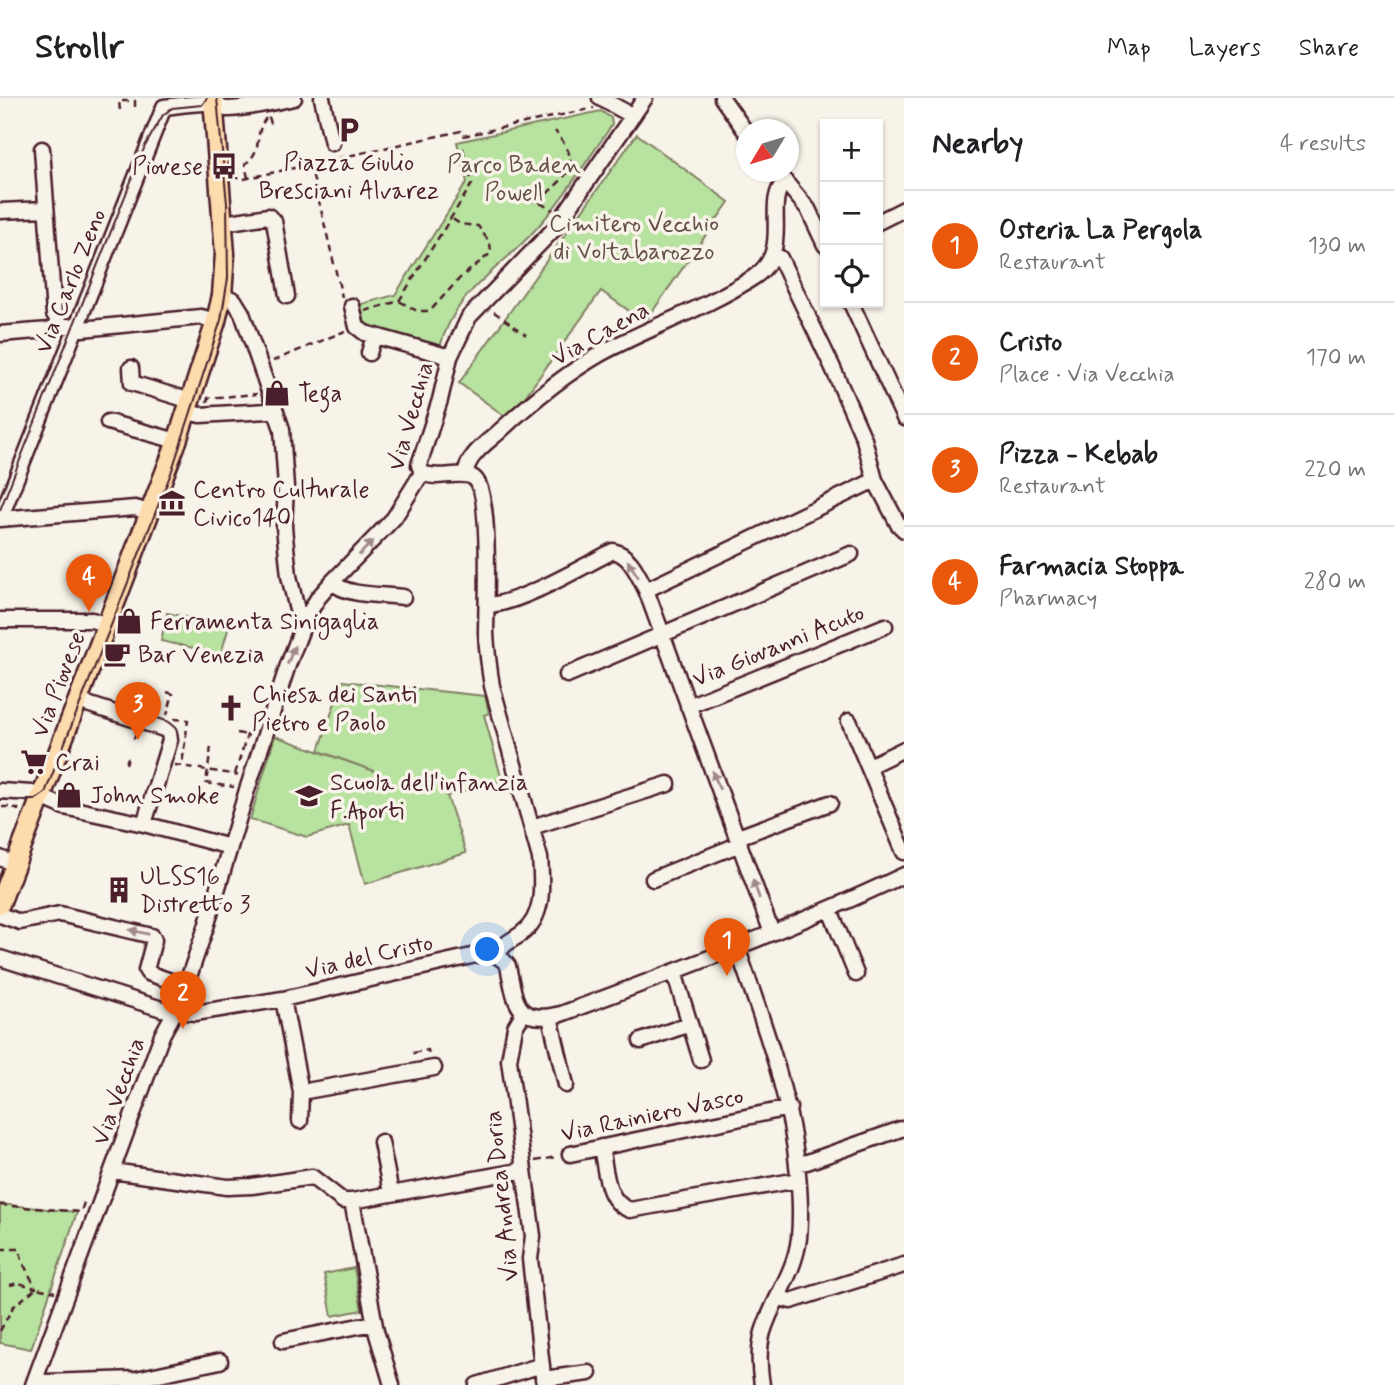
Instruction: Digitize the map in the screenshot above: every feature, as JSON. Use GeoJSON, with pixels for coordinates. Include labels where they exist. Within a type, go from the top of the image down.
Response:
{"type":"FeatureCollection","features":[{"type":"Feature","properties":{"kind":"main road","name":"Via Piovese"},"geometry":{"type":"LineString","coordinates":[[0,904],[6,870],[40,798],[177,441],[196,404],[222,295],[225,254],[214,101]]}},
{"type":"Feature","properties":{"kind":"street","name":"Via Carlo Zeno"},"geometry":{"type":"LineString","coordinates":[[0,519],[164,107],[178,102],[214,101],[228,110],[250,105],[265,106],[294,98]]}},
{"type":"Feature","properties":{"kind":"street"},"geometry":{"type":"LineString","coordinates":[[322,98],[332,143]]}},
{"type":"Feature","properties":{"kind":"street","name":"Via Vecchia"},"geometry":{"type":"LineString","coordinates":[[219,1362],[136,1379],[34,1382],[162,1035],[186,986],[230,847],[242,794],[306,618],[332,582],[394,518],[422,473],[419,465],[450,358],[469,317],[555,228],[645,98]]}},
{"type":"Feature","properties":{"kind":"street"},"geometry":{"type":"LineString","coordinates":[[722,98],[737,119]]}},
{"type":"Feature","properties":{"kind":"street"},"geometry":{"type":"LineString","coordinates":[[600,103],[634,116]]}},
{"type":"Feature","properties":{"kind":"street"},"geometry":{"type":"LineString","coordinates":[[42,149],[54,314],[61,325]]}},
{"type":"Feature","properties":{"kind":"street"},"geometry":{"type":"LineString","coordinates":[[781,182],[774,254],[780,258],[832,366],[864,439],[875,480],[898,524],[904,530]]}},
{"type":"Feature","properties":{"kind":"street"},"geometry":{"type":"LineString","coordinates":[[786,182],[808,209],[820,234]]}},
{"type":"Feature","properties":{"kind":"street"},"geometry":{"type":"LineString","coordinates":[[0,211],[46,209]]}},
{"type":"Feature","properties":{"kind":"street"},"geometry":{"type":"LineString","coordinates":[[883,220],[904,209]]}},
{"type":"Feature","properties":{"kind":"street"},"geometry":{"type":"LineString","coordinates":[[223,223],[268,216],[274,221],[287,296]]}},
{"type":"Feature","properties":{"kind":"street","name":"Via Caena"},"geometry":{"type":"LineString","coordinates":[[466,474],[471,458],[551,386],[600,354],[732,290],[763,271],[774,254]]}},
{"type":"Feature","properties":{"kind":"street"},"geometry":{"type":"LineString","coordinates":[[222,295],[234,300],[242,313],[282,429],[286,487],[284,527],[289,576],[297,610],[306,618]]}},
{"type":"Feature","properties":{"kind":"street"},"geometry":{"type":"LineString","coordinates":[[351,308],[357,327],[374,336],[369,353]]}},
{"type":"Feature","properties":{"kind":"street"},"geometry":{"type":"LineString","coordinates":[[853,308],[904,418]]}},
{"type":"Feature","properties":{"kind":"street"},"geometry":{"type":"LineString","coordinates":[[0,334],[49,330],[61,325],[75,329],[201,317],[216,321]]}},
{"type":"Feature","properties":{"kind":"street","name":"Via Vecchia"},"geometry":{"type":"LineString","coordinates":[[374,336],[450,358]]}},
{"type":"Feature","properties":{"kind":"street"},"geometry":{"type":"LineString","coordinates":[[131,368],[132,383],[196,404],[204,415],[268,411]]}},
{"type":"Feature","properties":{"kind":"street"},"geometry":{"type":"LineString","coordinates":[[108,422],[177,441]]}},
{"type":"Feature","properties":{"kind":"street"},"geometry":{"type":"LineString","coordinates":[[422,473],[439,478],[466,474],[478,481],[482,490],[487,658],[492,686],[540,858],[542,878],[538,910],[530,927],[502,946],[497,956],[508,966],[515,999],[524,1013],[539,1018],[550,1017],[674,972],[830,910],[904,874]]}},
{"type":"Feature","properties":{"kind":"street"},"geometry":{"type":"LineString","coordinates":[[646,590],[875,480]]}},
{"type":"Feature","properties":{"kind":"street"},"geometry":{"type":"LineString","coordinates":[[0,519],[135,508],[149,512]]}},
{"type":"Feature","properties":{"kind":"street","name":"Via Giovanni Acuto"},"geometry":{"type":"LineString","coordinates":[[487,606],[503,603],[540,587],[613,551],[622,554],[631,564],[646,590],[772,933]]}},
{"type":"Feature","properties":{"kind":"street"},"geometry":{"type":"LineString","coordinates":[[567,675],[851,554]]}},
{"type":"Feature","properties":{"kind":"street"},"geometry":{"type":"LineString","coordinates":[[332,582],[337,587],[351,591],[403,597]]}},
{"type":"Feature","properties":{"kind":"street"},"geometry":{"type":"LineString","coordinates":[[0,620],[92,620],[107,625]]}},
{"type":"Feature","properties":{"kind":"street","name":"Via Giovanni Acuto"},"geometry":{"type":"LineString","coordinates":[[688,706],[885,626]]}},
{"type":"Feature","properties":{"kind":"street"},"geometry":{"type":"LineString","coordinates":[[78,701],[166,731],[170,740],[144,824]]}},
{"type":"Feature","properties":{"kind":"street"},"geometry":{"type":"LineString","coordinates":[[849,721],[904,852]]}},
{"type":"Feature","properties":{"kind":"street"},"geometry":{"type":"LineString","coordinates":[[869,766],[904,749]]}},
{"type":"Feature","properties":{"kind":"street"},"geometry":{"type":"LineString","coordinates":[[532,827],[668,784]]}},
{"type":"Feature","properties":{"kind":"street"},"geometry":{"type":"LineString","coordinates":[[0,791],[32,793],[64,807],[144,824],[230,847]]}},
{"type":"Feature","properties":{"kind":"street"},"geometry":{"type":"LineString","coordinates":[[653,879],[830,803]]}},
{"type":"Feature","properties":{"kind":"street"},"geometry":{"type":"LineString","coordinates":[[830,910],[856,974]]}},
{"type":"Feature","properties":{"kind":"street"},"geometry":{"type":"LineString","coordinates":[[0,915],[20,922],[60,914],[152,936],[154,940],[146,970],[148,974],[186,986]]}},
{"type":"Feature","properties":{"kind":"street"},"geometry":{"type":"LineString","coordinates":[[737,947],[773,1046],[789,1108],[798,1180],[799,1239],[792,1268],[767,1323],[760,1347],[762,1385]]}},
{"type":"Feature","properties":{"kind":"street","name":"Via del Cristo"},"geometry":{"type":"LineString","coordinates":[[0,958],[174,1013],[216,1012],[482,954],[497,956]]}},
{"type":"Feature","properties":{"kind":"street"},"geometry":{"type":"LineString","coordinates":[[674,972],[701,1060]]}},
{"type":"Feature","properties":{"kind":"street","name":"Via del Cristo"},"geometry":{"type":"LineString","coordinates":[[283,999],[301,1092],[300,1121]]}},
{"type":"Feature","properties":{"kind":"street","name":"Via Andrea Doria"},"geometry":{"type":"LineString","coordinates":[[524,1013],[515,1027],[509,1060],[526,1166],[533,1236],[530,1259],[543,1376]]}},
{"type":"Feature","properties":{"kind":"street"},"geometry":{"type":"LineString","coordinates":[[550,1017],[566,1085]]}},
{"type":"Feature","properties":{"kind":"street"},"geometry":{"type":"LineString","coordinates":[[641,1041],[690,1024]]}},
{"type":"Feature","properties":{"kind":"street"},"geometry":{"type":"LineString","coordinates":[[301,1092],[434,1068]]}},
{"type":"Feature","properties":{"kind":"street","name":"Via Rainiero Vasco"},"geometry":{"type":"LineString","coordinates":[[570,1154],[789,1108]]}},
{"type":"Feature","properties":{"kind":"street"},"geometry":{"type":"LineString","coordinates":[[797,1163],[807,1162],[901,1129]]}},
{"type":"Feature","properties":{"kind":"street"},"geometry":{"type":"LineString","coordinates":[[382,1142],[391,1193]]}},
{"type":"Feature","properties":{"kind":"street"},"geometry":{"type":"LineString","coordinates":[[601,1147],[612,1197],[621,1207],[630,1210],[798,1180]]}},
{"type":"Feature","properties":{"kind":"street"},"geometry":{"type":"LineString","coordinates":[[113,1171],[227,1186],[252,1186],[312,1177],[343,1201],[352,1202],[526,1166]]}},
{"type":"Feature","properties":{"kind":"street"},"geometry":{"type":"LineString","coordinates":[[352,1202],[374,1323],[392,1385]]}},
{"type":"Feature","properties":{"kind":"street"},"geometry":{"type":"LineString","coordinates":[[779,1298],[791,1301],[904,1265]]}},
{"type":"Feature","properties":{"kind":"street"},"geometry":{"type":"LineString","coordinates":[[283,1341],[374,1323]]}},
{"type":"Feature","properties":{"kind":"street"},"geometry":{"type":"LineString","coordinates":[[477,1385],[589,1373]]}},
{"type":"Feature","properties":{"kind":"path"},"geometry":{"type":"LineString","coordinates":[[120,110],[118,101],[135,101],[135,108]]}},
{"type":"Feature","properties":{"kind":"path"},"geometry":{"type":"LineString","coordinates":[[233,177],[248,178],[461,131],[463,136],[600,103]]}},
{"type":"Feature","properties":{"kind":"path"},"geometry":{"type":"LineString","coordinates":[[248,178],[245,164],[258,149],[258,132],[266,118],[269,117],[272,127]]}},
{"type":"Feature","properties":{"kind":"path"},"geometry":{"type":"LineString","coordinates":[[538,202],[570,167],[572,158],[555,131]]}},
{"type":"Feature","properties":{"kind":"path"},"geometry":{"type":"LineString","coordinates":[[399,301],[472,184],[462,145]]}},
{"type":"Feature","properties":{"kind":"path"},"geometry":{"type":"LineString","coordinates":[[310,164],[351,308],[399,301],[417,311],[430,311],[461,277],[491,253],[490,243],[478,226],[460,225],[451,218]]}},
{"type":"Feature","properties":{"kind":"path"},"geometry":{"type":"LineString","coordinates":[[517,196],[538,202],[555,212],[550,219]]}},
{"type":"Feature","properties":{"kind":"path"},"geometry":{"type":"LineString","coordinates":[[488,308],[526,335]]}},
{"type":"Feature","properties":{"kind":"path"},"geometry":{"type":"LineString","coordinates":[[260,365],[350,328]]}},
{"type":"Feature","properties":{"kind":"path"},"geometry":{"type":"LineString","coordinates":[[196,404],[259,394]]}},
{"type":"Feature","properties":{"kind":"path"},"geometry":{"type":"LineString","coordinates":[[166,731],[173,694],[167,692]]}},
{"type":"Feature","properties":{"kind":"path"},"geometry":{"type":"LineString","coordinates":[[179,719],[190,721],[182,766]]}},
{"type":"Feature","properties":{"kind":"path"},"geometry":{"type":"LineString","coordinates":[[237,733],[255,737]]}},
{"type":"Feature","properties":{"kind":"path"},"geometry":{"type":"LineString","coordinates":[[235,774],[247,735]]}},
{"type":"Feature","properties":{"kind":"path"},"geometry":{"type":"LineString","coordinates":[[211,747],[206,783],[242,794]]}},
{"type":"Feature","properties":{"kind":"path"},"geometry":{"type":"LineString","coordinates":[[126,764],[129,754]]}},
{"type":"Feature","properties":{"kind":"path"},"geometry":{"type":"LineString","coordinates":[[172,764],[244,776]]}},
{"type":"Feature","properties":{"kind":"path"},"geometry":{"type":"LineString","coordinates":[[2,807],[18,810],[19,803]]}},
{"type":"Feature","properties":{"kind":"path","name":"Via Rainiero Vasco"},"geometry":{"type":"LineString","coordinates":[[526,1166],[570,1154]]}},
{"type":"Feature","properties":{"kind":"path"},"geometry":{"type":"LineString","coordinates":[[0,1205],[82,1212],[85,1199]]}},
{"type":"Feature","properties":{"kind":"path"},"geometry":{"type":"LineString","coordinates":[[0,1249],[20,1249],[22,1261],[36,1287]]}},
{"type":"Feature","properties":{"kind":"path"},"geometry":{"type":"LineString","coordinates":[[10,1285],[19,1283],[55,1292]]}},
{"type":"Feature","properties":{"kind":"path"},"geometry":{"type":"LineString","coordinates":[[0,1331],[13,1307],[36,1287]]}},
{"type":"Feature","properties":{"kind":"green space","name":"Parco Baden Powell"},"geometry":{"type":"Polygon","coordinates":[[[601,111],[611,118],[612,125],[546,218],[467,296],[446,329],[439,350],[367,330],[359,322],[358,305],[395,295],[467,182],[457,142],[601,111]]]}},
{"type":"Feature","properties":{"kind":"green space","name":"Cimitero Vecchio di Voltabarozzo"},"geometry":{"type":"Polygon","coordinates":[[[637,134],[729,202],[645,322],[601,291],[509,419],[459,383],[637,134]]]}},
{"type":"Feature","properties":{"kind":"green space"},"geometry":{"type":"Polygon","coordinates":[[[167,613],[229,626],[221,654],[161,641],[167,613]]]}},
{"type":"Feature","properties":{"kind":"green space"},"geometry":{"type":"Polygon","coordinates":[[[342,681],[485,696],[489,713],[484,715],[502,780],[447,796],[466,853],[365,884],[349,825],[307,837],[250,819],[275,736],[374,771],[319,751],[342,681]]]}},
{"type":"Feature","properties":{"kind":"green space"},"geometry":{"type":"Polygon","coordinates":[[[0,1204],[77,1212],[31,1349],[0,1343],[0,1204]]]}},
{"type":"Feature","properties":{"kind":"green space"},"geometry":{"type":"Polygon","coordinates":[[[354,1268],[362,1310],[332,1316],[324,1274],[354,1268]]]}},
{"type":"Feature","properties":{"kind":"tram line"},"geometry":{"type":"LineString","coordinates":[[0,510],[145,146],[163,115],[172,108],[202,105],[207,98]]}},
{"type":"Feature","properties":{"kind":"tram line"},"geometry":{"type":"LineString","coordinates":[[0,800],[35,800],[45,793],[171,473],[221,320],[228,278],[227,204],[217,98]]}},
{"type":"Feature","properties":{"kind":"place","name":"Piazza Giulio Bresciani Alvarez"},"geometry":{"type":"Point","coordinates":[349,130]}},
{"type":"Feature","properties":{"kind":"place","name":"Piovese"},"geometry":{"type":"Point","coordinates":[224,166]}},
{"type":"Feature","properties":{"kind":"place","name":"Tega"},"geometry":{"type":"Point","coordinates":[277,393]}},
{"type":"Feature","properties":{"kind":"place","name":"Centro Culturale Civico140"},"geometry":{"type":"Point","coordinates":[172,503]}},
{"type":"Feature","properties":{"kind":"place","name":"Farmacia Stoppa"},"geometry":{"type":"Point","coordinates":[89,612]}},
{"type":"Feature","properties":{"kind":"place","name":"Ferramenta Sinigaglia"},"geometry":{"type":"Point","coordinates":[129,621]}},
{"type":"Feature","properties":{"kind":"place","name":"Bar Venezia"},"geometry":{"type":"Point","coordinates":[117,654]}},
{"type":"Feature","properties":{"kind":"place","name":"Chiesa dei Santi Pietro e Paolo"},"geometry":{"type":"Point","coordinates":[231,708]}},
{"type":"Feature","properties":{"kind":"place","name":"Pizza - Kebab"},"geometry":{"type":"Point","coordinates":[138,740]}},
{"type":"Feature","properties":{"kind":"place","name":"Crai"},"geometry":{"type":"Point","coordinates":[34,762]}},
{"type":"Feature","properties":{"kind":"place","name":"John Smoke"},"geometry":{"type":"Point","coordinates":[69,795]}},
{"type":"Feature","properties":{"kind":"place","name":"Scuola dell'infanzia F.Aporti"},"geometry":{"type":"Point","coordinates":[309,796]}},
{"type":"Feature","properties":{"kind":"place","name":"ULSS16 Distretto 3"},"geometry":{"type":"Point","coordinates":[119,890]}},
{"type":"Feature","properties":{"kind":"place","name":"Osteria La Pergola"},"geometry":{"type":"Point","coordinates":[727,976]}},
{"type":"Feature","properties":{"kind":"place","name":"Cristo"},"geometry":{"type":"Point","coordinates":[183,1029]}}]}
